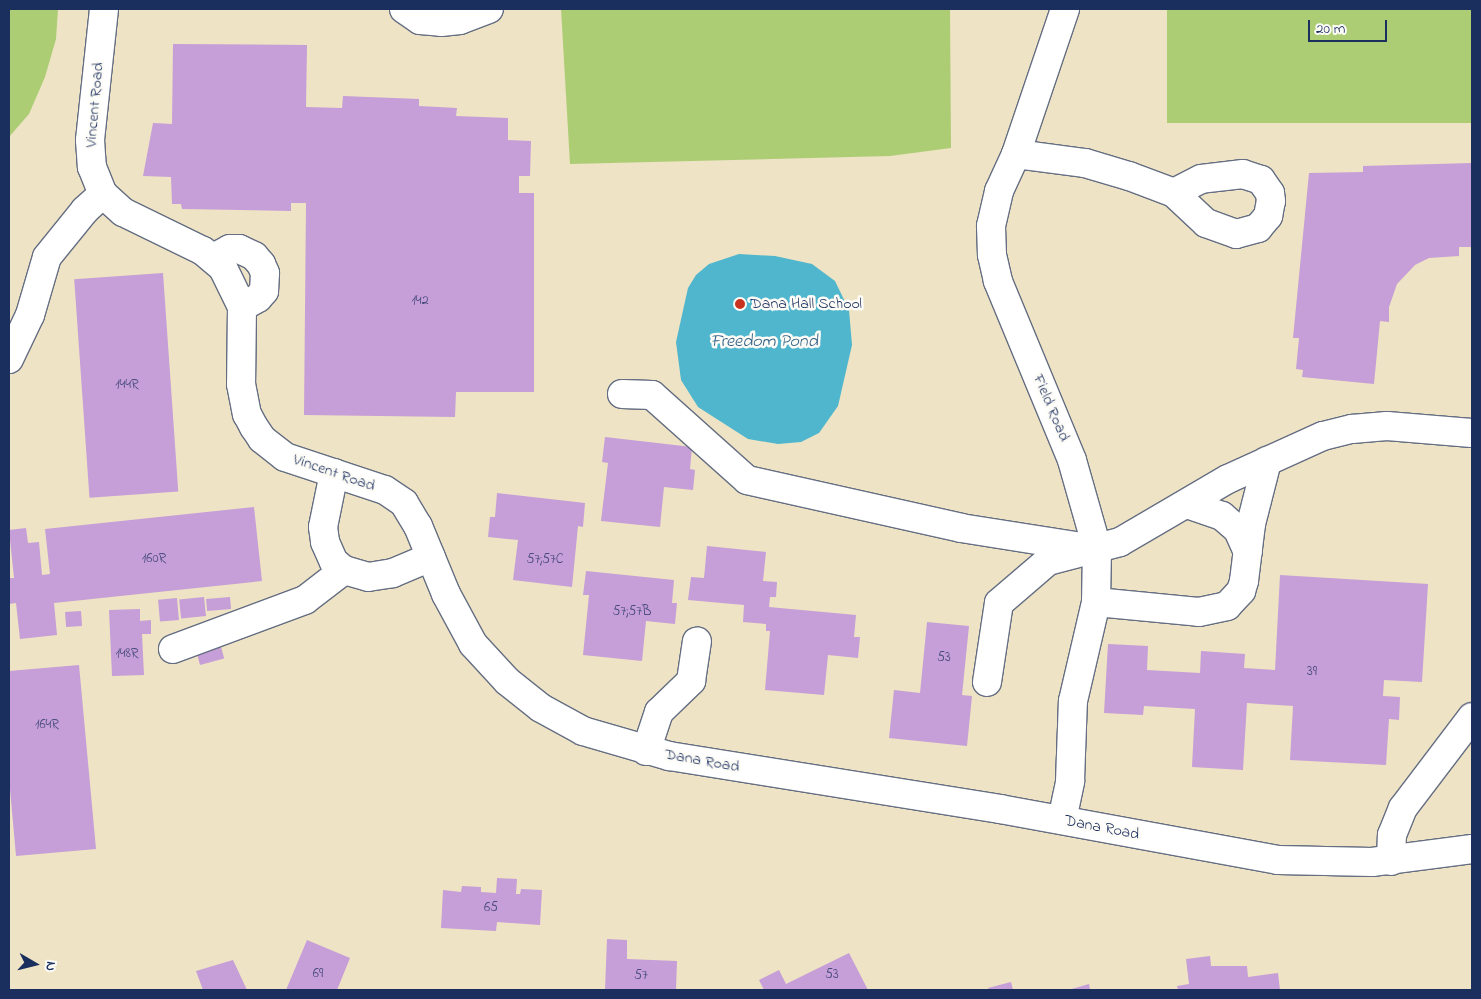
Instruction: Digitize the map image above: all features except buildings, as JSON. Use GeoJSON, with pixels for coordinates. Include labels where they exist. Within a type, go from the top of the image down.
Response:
{"type":"FeatureCollection","features":[{"type":"Feature","properties":{"kind":"lane","name":"Vincent Road"},"geometry":{"type":"LineString","coordinates":[[104,9],[90,140],[92,167],[103,194],[122,212],[213,258],[230,278],[242,308],[241,384],[247,414],[262,439],[285,457],[385,490],[404,503],[418,526],[446,594],[473,644],[507,681],[541,708],[583,732],[646,751]]}},
{"type":"Feature","properties":{"kind":"lane"},"geometry":{"type":"LineString","coordinates":[[404,9],[420,20],[441,22],[460,20],[489,9]]}},
{"type":"Feature","properties":{"kind":"lane","name":"Field Road"},"geometry":{"type":"LineString","coordinates":[[1062,820],[1070,781],[1073,701],[1096,602],[1097,548],[1072,460],[998,281],[992,255],[992,226],[999,191],[1016,154],[1065,9]]}},
{"type":"Feature","properties":{"kind":"lane"},"geometry":{"type":"LineString","coordinates":[[1016,154],[1085,163],[1174,193]]}},
{"type":"Feature","properties":{"kind":"lane"},"geometry":{"type":"LineString","coordinates":[[9,359],[30,315],[47,257],[85,210],[103,194]]}},
{"type":"Feature","properties":{"kind":"lane"},"geometry":{"type":"LineString","coordinates":[[622,394],[652,395],[747,480],[961,528],[1097,548]]}},
{"type":"Feature","properties":{"kind":"lane"},"geometry":{"type":"LineString","coordinates":[[987,682],[997,613],[1005,596],[1048,561],[1120,542],[1267,461],[1323,436],[1352,429],[1408,426],[1472,433]]}},
{"type":"Feature","properties":{"kind":"lane"},"geometry":{"type":"LineString","coordinates":[[1096,602],[1199,612],[1227,606],[1241,591],[1255,507],[1267,461]]}},
{"type":"Feature","properties":{"kind":"lane"},"geometry":{"type":"LineString","coordinates":[[334,473],[324,513],[324,542],[334,562],[344,570],[356,575],[381,576],[430,557]]}},
{"type":"Feature","properties":{"kind":"lane"},"geometry":{"type":"LineString","coordinates":[[1187,504],[1222,516],[1238,530],[1248,552]]}},
{"type":"Feature","properties":{"kind":"lane"},"geometry":{"type":"LineString","coordinates":[[173,649],[305,600],[344,570]]}},
{"type":"Feature","properties":{"kind":"lane"},"geometry":{"type":"LineString","coordinates":[[646,751],[659,712],[691,681],[697,641]]}},
{"type":"Feature","properties":{"kind":"lane"},"geometry":{"type":"LineString","coordinates":[[1392,861],[1392,835],[1403,808],[1472,717]]}},
{"type":"Feature","properties":{"kind":"lane","name":"Dana Road"},"geometry":{"type":"LineString","coordinates":[[646,751],[1062,820],[1278,860],[1392,861],[1472,849]]}},
{"type":"Feature","properties":{"kind":"green space"},"geometry":{"type":"Polygon","coordinates":[[[9,9],[58,9],[56,39],[45,77],[29,114],[9,137],[9,9]]]}},
{"type":"Feature","properties":{"kind":"green space"},"geometry":{"type":"Polygon","coordinates":[[[561,9],[950,9],[951,148],[890,156],[570,164],[561,9]]]}},
{"type":"Feature","properties":{"kind":"green space"},"geometry":{"type":"Polygon","coordinates":[[[1167,9],[1472,9],[1472,123],[1167,123],[1167,9]]]}},
{"type":"Feature","properties":{"kind":"water","name":"Freedom Pond"},"geometry":{"type":"Polygon","coordinates":[[[739,254],[775,256],[812,264],[835,281],[849,310],[852,345],[838,406],[819,433],[801,442],[778,444],[748,439],[698,407],[681,380],[676,342],[688,288],[696,275],[709,264],[739,254]]]}},
{"type":"Feature","properties":{"kind":"place","name":"Dana Hall School"},"geometry":{"type":"Point","coordinates":[740,304]}}]}
